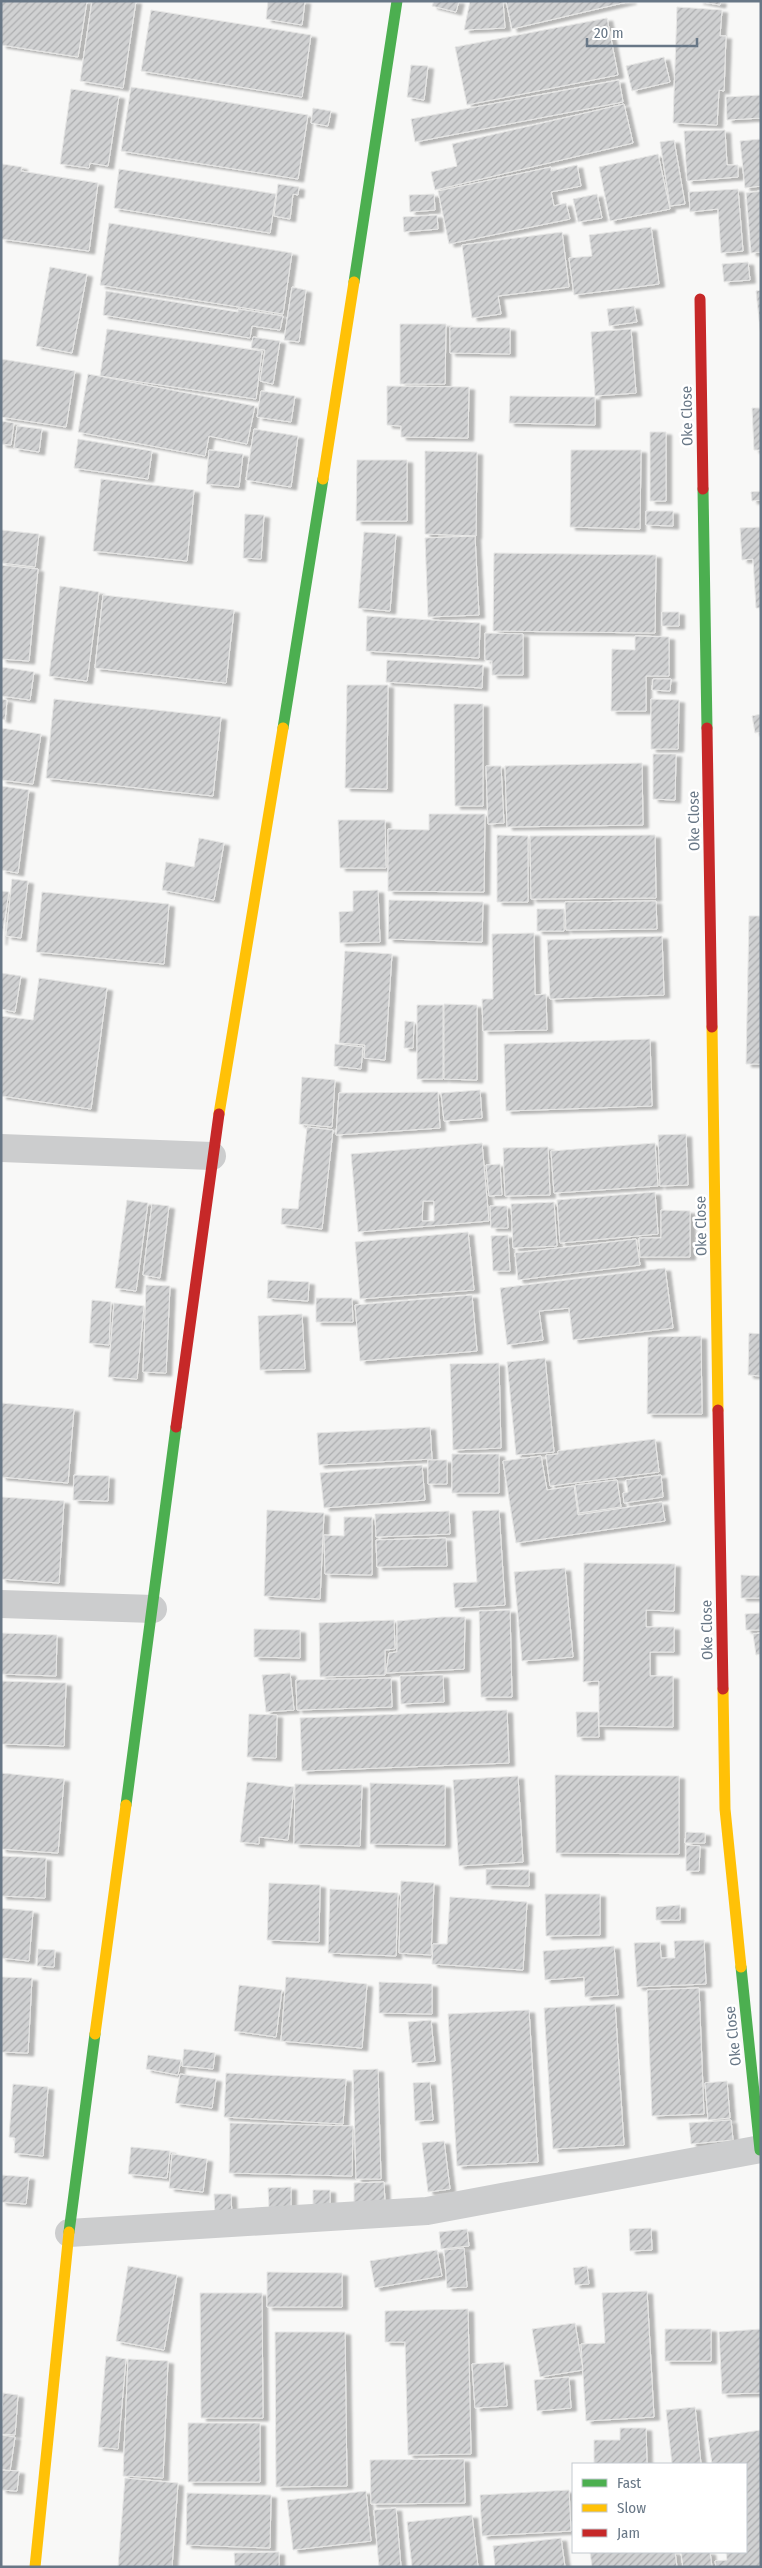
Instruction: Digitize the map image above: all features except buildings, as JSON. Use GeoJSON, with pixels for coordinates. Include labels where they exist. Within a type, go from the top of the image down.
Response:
{"type":"FeatureCollection","features":[{"type":"Feature","properties":{"kind":"street"},"geometry":{"type":"LineString","coordinates":[[35,2567],[69,2233],[212,1156],[312,553],[397,1]]}},
{"type":"Feature","properties":{"kind":"street","name":"Oke Close"},"geometry":{"type":"LineString","coordinates":[[700,299],[726,1809],[760,2150]]}},
{"type":"Feature","properties":{"kind":"street"},"geometry":{"type":"LineString","coordinates":[[1,1148],[212,1156]]}},
{"type":"Feature","properties":{"kind":"street"},"geometry":{"type":"LineString","coordinates":[[1,1604],[153,1609]]}},
{"type":"Feature","properties":{"kind":"street"},"geometry":{"type":"LineString","coordinates":[[69,2233],[426,2211],[760,2150]]}},
{"type":"Feature","properties":{"kind":"traffic: fast"},"geometry":{"type":"LineString","coordinates":[[354,282],[397,1]]}},
{"type":"Feature","properties":{"kind":"traffic: fast"},"geometry":{"type":"LineString","coordinates":[[283,728],[323,479]]}},
{"type":"Feature","properties":{"kind":"traffic: fast"},"geometry":{"type":"LineString","coordinates":[[703,489],[707,728]]}},
{"type":"Feature","properties":{"kind":"traffic: fast"},"geometry":{"type":"LineString","coordinates":[[126,1805],[176,1427]]}},
{"type":"Feature","properties":{"kind":"traffic: fast"},"geometry":{"type":"LineString","coordinates":[[741,1967],[760,2150]]}},
{"type":"Feature","properties":{"kind":"traffic: fast"},"geometry":{"type":"LineString","coordinates":[[69,2232],[95,2034]]}},
{"type":"Feature","properties":{"kind":"traffic: slow"},"geometry":{"type":"LineString","coordinates":[[323,479],[354,282]]}},
{"type":"Feature","properties":{"kind":"traffic: slow"},"geometry":{"type":"LineString","coordinates":[[219,1114],[283,728]]}},
{"type":"Feature","properties":{"kind":"traffic: slow"},"geometry":{"type":"LineString","coordinates":[[712,1027],[718,1410]]}},
{"type":"Feature","properties":{"kind":"traffic: slow"},"geometry":{"type":"LineString","coordinates":[[723,1689],[725,1809],[741,1967]]}},
{"type":"Feature","properties":{"kind":"traffic: slow"},"geometry":{"type":"LineString","coordinates":[[95,2034],[126,1805]]}},
{"type":"Feature","properties":{"kind":"traffic: slow"},"geometry":{"type":"LineString","coordinates":[[35,2567],[69,2232]]}},
{"type":"Feature","properties":{"kind":"traffic: jam"},"geometry":{"type":"LineString","coordinates":[[700,299],[703,489]]}},
{"type":"Feature","properties":{"kind":"traffic: jam"},"geometry":{"type":"LineString","coordinates":[[707,728],[712,1027]]}},
{"type":"Feature","properties":{"kind":"traffic: jam"},"geometry":{"type":"LineString","coordinates":[[176,1427],[219,1114]]}},
{"type":"Feature","properties":{"kind":"traffic: jam"},"geometry":{"type":"LineString","coordinates":[[718,1410],[723,1689]]}}]}
